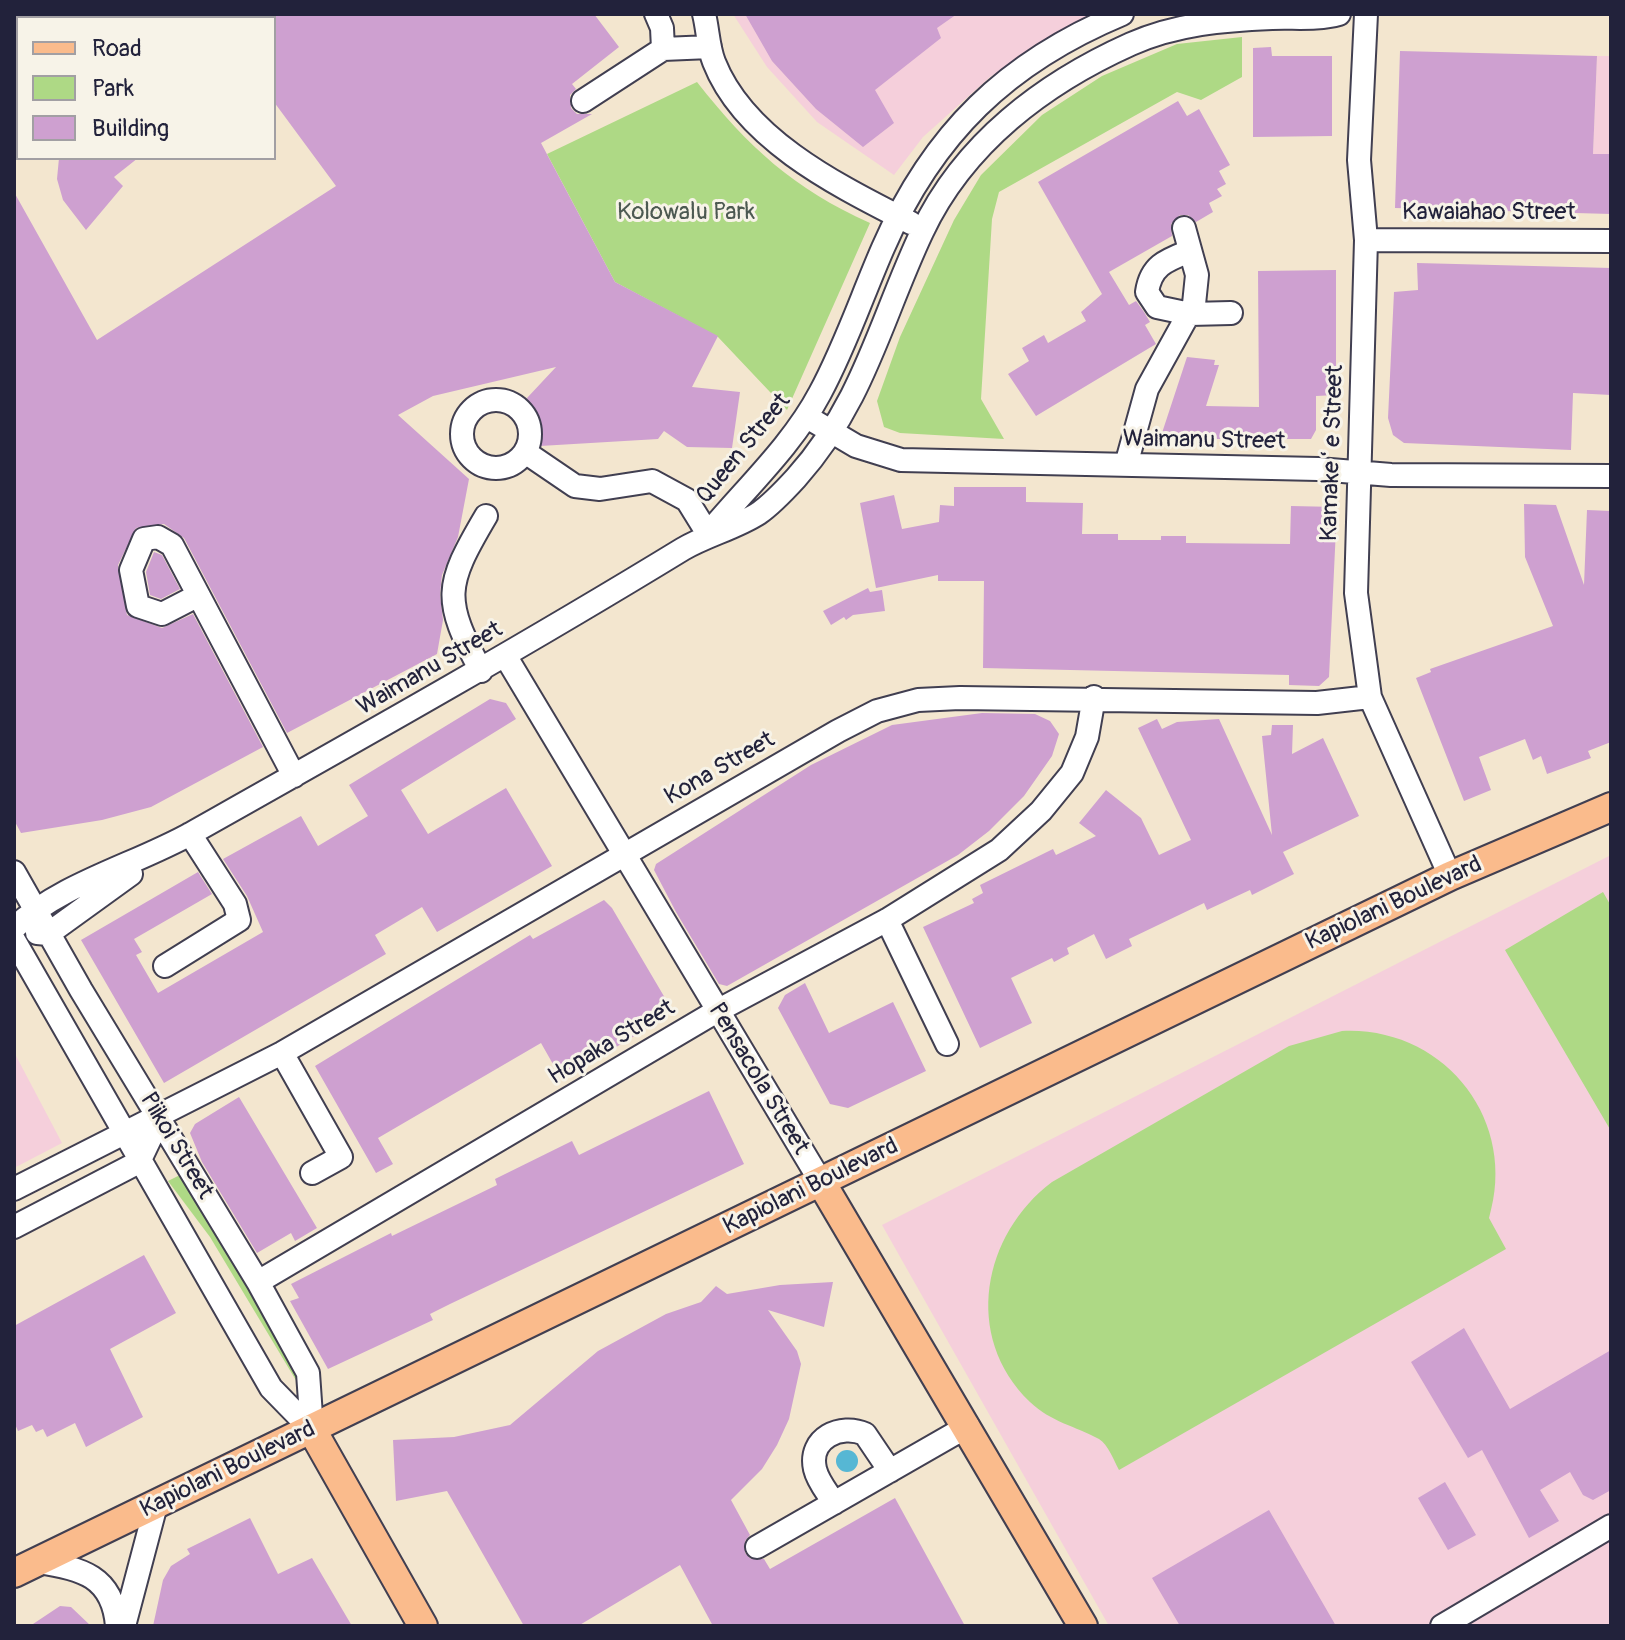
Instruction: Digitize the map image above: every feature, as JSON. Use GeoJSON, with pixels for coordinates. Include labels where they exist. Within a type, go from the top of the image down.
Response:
{"type":"FeatureCollection","features":[{"type":"Feature","properties":{"kind":"main road","name":"Kapiolani Boulevard"},"geometry":{"type":"LineString","coordinates":[[26,1568],[1450,876],[1611,807]]}},
{"type":"Feature","properties":{"kind":"main road","name":"Pensacola Street"},"geometry":{"type":"LineString","coordinates":[[821,1182],[968,1426],[1076,1623]]}},
{"type":"Feature","properties":{"kind":"main road","name":"Piikoi Street"},"geometry":{"type":"LineString","coordinates":[[312,1430],[423,1626]]}},
{"type":"Feature","properties":{"kind":"street"},"geometry":{"type":"LineString","coordinates":[[656,14],[662,28],[663,49]]}},
{"type":"Feature","properties":{"kind":"street"},"geometry":{"type":"LineString","coordinates":[[704,14],[710,47],[721,75],[768,134],[821,175],[923,229]]}},
{"type":"Feature","properties":{"kind":"street","name":"Queen Street"},"geometry":{"type":"LineString","coordinates":[[708,534],[807,417],[831,372],[898,216],[940,147],[979,104],[1022,68],[1072,35],[1122,14]]}},
{"type":"Feature","properties":{"kind":"street","name":"Queen Street"},"geometry":{"type":"LineString","coordinates":[[708,534],[758,514],[787,488],[833,434],[856,393],[923,229],[964,164],[998,128],[1036,96],[1081,67],[1136,41],[1184,27],[1226,19],[1339,14]]}},
{"type":"Feature","properties":{"kind":"street","name":"Kamakeʻe Street"},"geometry":{"type":"LineString","coordinates":[[1366,14],[1359,160],[1366,240],[1357,471],[1356,593],[1370,697],[1450,876]]}},
{"type":"Feature","properties":{"kind":"street"},"geometry":{"type":"LineString","coordinates":[[583,101],[663,49],[710,47]]}},
{"type":"Feature","properties":{"kind":"street"},"geometry":{"type":"LineString","coordinates":[[1126,465],[1147,389],[1190,314],[1197,275],[1184,228]]}},
{"type":"Feature","properties":{"kind":"street","name":"Kawaiahao Street"},"geometry":{"type":"LineString","coordinates":[[1366,240],[1611,241]]}},
{"type":"Feature","properties":{"kind":"street"},"geometry":{"type":"LineString","coordinates":[[1190,251],[1165,261],[1150,274],[1147,292],[1157,307],[1190,314],[1231,313]]}},
{"type":"Feature","properties":{"kind":"street","name":"Waimanu Street"},"geometry":{"type":"LineString","coordinates":[[807,417],[856,446],[901,460],[1357,471],[1391,475],[1611,476]]}},
{"type":"Feature","properties":{"kind":"street"},"geometry":{"type":"LineString","coordinates":[[525,452],[575,486],[600,489],[652,481],[687,500],[708,534]]}},
{"type":"Feature","properties":{"kind":"street"},"geometry":{"type":"LineString","coordinates":[[481,671],[457,624],[451,595],[462,557],[486,516]]}},
{"type":"Feature","properties":{"kind":"street","name":"Waimanu Street"},"geometry":{"type":"LineString","coordinates":[[14,930],[35,908],[182,838],[294,776],[506,657],[708,534]]}},
{"type":"Feature","properties":{"kind":"street"},"geometry":{"type":"LineString","coordinates":[[197,596],[294,776]]}},
{"type":"Feature","properties":{"kind":"street","name":"Pensacola Street"},"geometry":{"type":"LineString","coordinates":[[506,657],[821,1182]]}},
{"type":"Feature","properties":{"kind":"street","name":"Kona Street"},"geometry":{"type":"LineString","coordinates":[[14,1189],[122,1133],[160,1118],[282,1053],[624,858],[735,789],[877,711],[918,700],[1094,697],[1317,703],[1370,697]]}},
{"type":"Feature","properties":{"kind":"street","name":"Hopaka Street"},"geometry":{"type":"LineString","coordinates":[[258,1282],[717,1011],[887,920],[999,850],[1065,784],[1077,763],[1091,720],[1094,697]]}},
{"type":"Feature","properties":{"kind":"street"},"geometry":{"type":"LineString","coordinates":[[165,966],[239,920],[235,904],[182,838]]}},
{"type":"Feature","properties":{"kind":"street","name":"Waimanu Street"},"geometry":{"type":"LineString","coordinates":[[14,930],[48,934],[182,838]]}},
{"type":"Feature","properties":{"kind":"street","name":"Piikoi Street"},"geometry":{"type":"LineString","coordinates":[[14,872],[48,934],[258,1282],[308,1373],[312,1430]]}},
{"type":"Feature","properties":{"kind":"street"},"geometry":{"type":"LineString","coordinates":[[887,920],[947,1044]]}},
{"type":"Feature","properties":{"kind":"street","name":"Piikoi Street"},"geometry":{"type":"LineString","coordinates":[[14,940],[271,1388],[312,1430]]}},
{"type":"Feature","properties":{"kind":"street"},"geometry":{"type":"LineString","coordinates":[[282,1053],[341,1157],[312,1173]]}},
{"type":"Feature","properties":{"kind":"street"},"geometry":{"type":"LineString","coordinates":[[14,1227],[139,1162],[160,1118]]}},
{"type":"Feature","properties":{"kind":"street"},"geometry":{"type":"LineString","coordinates":[[757,1547],[968,1426]]}},
{"type":"Feature","properties":{"kind":"street"},"geometry":{"type":"LineString","coordinates":[[834,1503],[814,1467],[818,1446],[834,1432],[845,1429],[865,1434],[890,1471]]}},
{"type":"Feature","properties":{"kind":"street"},"geometry":{"type":"LineString","coordinates":[[124,1626],[156,1505]]}},
{"type":"Feature","properties":{"kind":"street"},"geometry":{"type":"LineString","coordinates":[[1442,1626],[1611,1526]]}},
{"type":"Feature","properties":{"kind":"street"},"geometry":{"type":"LineString","coordinates":[[26,1568],[73,1567],[102,1585],[112,1600],[117,1626]]}},
{"type":"Feature","properties":{"kind":"shaded area"},"geometry":{"type":"Polygon","coordinates":[[[733,14],[1092,14],[990,77],[923,137],[894,175],[817,122],[767,67],[733,14]]]}},
{"type":"Feature","properties":{"kind":"shaded area"},"geometry":{"type":"Polygon","coordinates":[[[1597,56],[1611,56],[1611,154],[1593,154],[1597,56]]]}},
{"type":"Feature","properties":{"kind":"shaded area"},"geometry":{"type":"Polygon","coordinates":[[[1611,855],[1611,1626],[1109,1626],[882,1225],[1611,855]]]}},
{"type":"Feature","properties":{"kind":"shaded area"},"geometry":{"type":"Polygon","coordinates":[[[14,1052],[62,1143],[14,1168],[14,1052]]]}},
{"type":"Feature","properties":{"kind":"green space"},"geometry":{"type":"Polygon","coordinates":[[[1242,37],[1242,77],[1201,100],[1177,92],[999,192],[992,219],[981,399],[1004,439],[900,433],[884,427],[877,401],[900,337],[954,220],[981,175],[1042,115],[1102,76],[1177,44],[1242,37]]]}},
{"type":"Feature","properties":{"kind":"green space","name":"Kolowalu Park"},"geometry":{"type":"Polygon","coordinates":[[[697,82],[735,127],[774,164],[818,196],[870,223],[787,410],[718,337],[615,282],[547,154],[697,82]]]}},
{"type":"Feature","properties":{"kind":"green space"},"geometry":{"type":"Polygon","coordinates":[[[1603,892],[1611,906],[1611,1131],[1505,950],[1603,892]]]}},
{"type":"Feature","properties":{"kind":"green space"},"geometry":{"type":"Polygon","coordinates":[[[1342,1031],[1379,1034],[1412,1044],[1441,1062],[1465,1086],[1483,1114],[1493,1147],[1495,1182],[1489,1218],[1506,1249],[1119,1470],[1102,1441],[1055,1419],[1030,1402],[1009,1376],[995,1347],[989,1317],[990,1287],[997,1257],[1010,1229],[1028,1204],[1052,1182],[1289,1046],[1342,1031]]]}},
{"type":"Feature","properties":{"kind":"green space"},"geometry":{"type":"Polygon","coordinates":[[[184,1173],[300,1378],[297,1382],[210,1237],[168,1181],[184,1173]]]}},
{"type":"Feature","properties":{"kind":"water"},"geometry":{"type":"Polygon","coordinates":[[[843,1450],[851,1450],[858,1461],[851,1472],[843,1472],[836,1465],[836,1457],[843,1450]]]}},
{"type":"Feature","properties":{"kind":"building"},"geometry":{"type":"Polygon","coordinates":[[[594,14],[619,47],[572,84],[576,89],[570,95],[571,108],[577,114],[592,114],[541,143],[615,282],[718,336],[692,387],[740,392],[732,448],[687,447],[664,431],[658,439],[540,446],[527,398],[556,367],[433,396],[398,415],[469,479],[458,537],[442,575],[440,594],[443,620],[437,654],[287,733],[184,538],[164,524],[136,528],[118,565],[127,615],[162,628],[193,614],[263,747],[151,807],[102,820],[21,833],[14,820],[14,192],[97,340],[336,186],[276,105],[274,16],[594,14]]]}},
{"type":"Feature","properties":{"kind":"building"},"geometry":{"type":"Polygon","coordinates":[[[745,14],[957,14],[937,28],[941,38],[875,90],[894,123],[863,147],[816,109],[772,61],[745,14]]]}},
{"type":"Feature","properties":{"kind":"building"},"geometry":{"type":"Polygon","coordinates":[[[1271,47],[1272,56],[1332,56],[1332,136],[1253,137],[1253,48],[1271,47]]]}},
{"type":"Feature","properties":{"kind":"building"},"geometry":{"type":"Polygon","coordinates":[[[1400,51],[1597,56],[1593,154],[1611,154],[1611,214],[1395,208],[1400,51]]]}},
{"type":"Feature","properties":{"kind":"building"},"geometry":{"type":"Polygon","coordinates":[[[1178,101],[1187,116],[1199,109],[1230,165],[1219,171],[1226,184],[1217,189],[1222,196],[1209,203],[1213,212],[1196,222],[1188,215],[1180,215],[1171,224],[1172,236],[1109,272],[1129,305],[1136,301],[1144,312],[1150,322],[1145,325],[1156,344],[1036,416],[1008,374],[1029,361],[1022,348],[1044,335],[1048,343],[1086,321],[1081,312],[1102,294],[1038,182],[1178,101]]]}},
{"type":"Feature","properties":{"kind":"building"},"geometry":{"type":"Polygon","coordinates":[[[59,160],[135,160],[114,177],[123,186],[86,230],[63,200],[57,179],[59,160]]]}},
{"type":"Feature","properties":{"kind":"building"},"geometry":{"type":"Polygon","coordinates":[[[1417,263],[1611,268],[1611,395],[1573,393],[1571,450],[1404,443],[1393,435],[1388,418],[1394,292],[1418,290],[1417,263]]]}},
{"type":"Feature","properties":{"kind":"building"},"geometry":{"type":"Polygon","coordinates":[[[1336,270],[1336,395],[1316,396],[1316,430],[1311,439],[1160,439],[1187,357],[1215,360],[1214,365],[1219,365],[1206,406],[1259,407],[1258,271],[1336,270]]]}},
{"type":"Feature","properties":{"kind":"building"},"geometry":{"type":"Polygon","coordinates":[[[954,487],[1026,487],[1026,502],[1083,503],[1082,534],[1118,534],[1118,540],[1161,540],[1161,536],[1186,536],[1186,543],[1290,544],[1291,506],[1337,507],[1329,677],[1319,686],[1289,685],[1289,675],[983,668],[984,581],[938,581],[938,575],[876,588],[860,503],[894,495],[902,529],[939,522],[940,505],[954,506],[954,487]]]}},
{"type":"Feature","properties":{"kind":"building"},"geometry":{"type":"Polygon","coordinates":[[[1524,504],[1556,505],[1584,585],[1587,510],[1611,511],[1611,742],[1588,751],[1591,758],[1547,774],[1541,756],[1533,760],[1525,739],[1479,757],[1491,790],[1464,801],[1416,678],[1431,672],[1430,669],[1553,626],[1525,557],[1524,504]]]}},
{"type":"Feature","properties":{"kind":"building"},"geometry":{"type":"Polygon","coordinates":[[[154,552],[162,555],[180,589],[161,599],[150,595],[146,572],[154,552]]]}},
{"type":"Feature","properties":{"kind":"building"},"geometry":{"type":"Polygon","coordinates":[[[868,588],[870,592],[882,590],[885,611],[853,615],[846,620],[844,617],[831,625],[823,611],[868,588]]]}},
{"type":"Feature","properties":{"kind":"building"},"geometry":{"type":"Polygon","coordinates":[[[490,699],[506,703],[516,719],[401,790],[428,834],[506,788],[552,866],[437,932],[422,907],[375,935],[386,954],[164,1083],[81,940],[198,872],[212,894],[134,939],[142,952],[136,955],[158,993],[263,932],[247,896],[223,859],[301,816],[318,846],[368,816],[349,785],[490,699]]]}},
{"type":"Feature","properties":{"kind":"building"},"geometry":{"type":"Polygon","coordinates":[[[982,713],[1035,714],[1050,721],[1059,734],[1052,756],[1024,796],[989,831],[958,855],[727,986],[719,984],[676,912],[654,870],[656,864],[811,765],[892,725],[982,713]]]}},
{"type":"Feature","properties":{"kind":"building"},"geometry":{"type":"Polygon","coordinates":[[[1157,719],[1162,729],[1177,722],[1219,719],[1272,835],[1262,736],[1271,735],[1272,725],[1293,725],[1292,754],[1323,738],[1359,816],[1283,852],[1294,874],[1252,895],[1250,890],[1207,910],[1204,903],[1129,939],[1132,946],[1106,959],[1094,934],[1067,948],[1069,954],[1054,962],[1052,958],[1011,978],[1032,1023],[980,1048],[923,927],[974,903],[972,899],[983,893],[980,885],[1053,849],[1056,855],[1096,836],[1079,823],[1106,790],[1141,818],[1159,855],[1191,840],[1138,728],[1157,719]]]}},
{"type":"Feature","properties":{"kind":"building"},"geometry":{"type":"Polygon","coordinates":[[[604,900],[612,908],[665,998],[668,1012],[664,1018],[562,1080],[541,1043],[378,1138],[393,1164],[376,1173],[315,1066],[530,935],[533,939],[604,900]]]}},
{"type":"Feature","properties":{"kind":"building"},"geometry":{"type":"Polygon","coordinates":[[[805,983],[829,1033],[893,1002],[926,1071],[848,1108],[830,1104],[778,1008],[785,995],[805,983]]]}},
{"type":"Feature","properties":{"kind":"building"},"geometry":{"type":"Polygon","coordinates":[[[709,1091],[744,1164],[450,1304],[430,1314],[433,1320],[328,1369],[290,1301],[299,1298],[291,1284],[391,1233],[392,1236],[497,1185],[495,1179],[572,1141],[579,1155],[709,1091]]]}},
{"type":"Feature","properties":{"kind":"building"},"geometry":{"type":"Polygon","coordinates":[[[239,1097],[317,1228],[295,1241],[291,1233],[257,1253],[202,1162],[190,1133],[195,1124],[239,1097]]]}},
{"type":"Feature","properties":{"kind":"building"},"geometry":{"type":"Polygon","coordinates":[[[144,1255],[176,1313],[110,1349],[143,1417],[86,1447],[75,1423],[47,1437],[43,1429],[36,1432],[32,1425],[18,1431],[14,1422],[14,1326],[144,1255]]]}},
{"type":"Feature","properties":{"kind":"building"},"geometry":{"type":"Polygon","coordinates":[[[833,1282],[824,1327],[768,1310],[797,1351],[801,1364],[789,1419],[777,1445],[762,1469],[731,1500],[750,1535],[745,1541],[745,1553],[751,1559],[764,1559],[770,1569],[895,1498],[965,1626],[713,1626],[680,1565],[578,1626],[524,1626],[447,1491],[396,1501],[393,1440],[454,1437],[510,1425],[598,1351],[666,1314],[701,1302],[716,1286],[727,1294],[780,1285],[833,1282]]]}},
{"type":"Feature","properties":{"kind":"building"},"geometry":{"type":"Polygon","coordinates":[[[1464,1328],[1510,1409],[1611,1350],[1611,1490],[1593,1500],[1583,1495],[1570,1472],[1540,1490],[1559,1521],[1529,1538],[1482,1450],[1468,1458],[1411,1362],[1464,1328]]]}},
{"type":"Feature","properties":{"kind":"building"},"geometry":{"type":"Polygon","coordinates":[[[1445,1482],[1476,1535],[1448,1550],[1418,1498],[1445,1482]]]}},
{"type":"Feature","properties":{"kind":"building"},"geometry":{"type":"Polygon","coordinates":[[[1269,1510],[1336,1626],[1180,1626],[1152,1578],[1269,1510]]]}},
{"type":"Feature","properties":{"kind":"building"},"geometry":{"type":"Polygon","coordinates":[[[250,1518],[278,1574],[312,1558],[352,1626],[153,1626],[163,1580],[171,1566],[190,1554],[187,1549],[250,1518]]]}},
{"type":"Feature","properties":{"kind":"building"},"geometry":{"type":"Polygon","coordinates":[[[60,1606],[71,1607],[91,1626],[30,1626],[60,1606]]]}}]}
